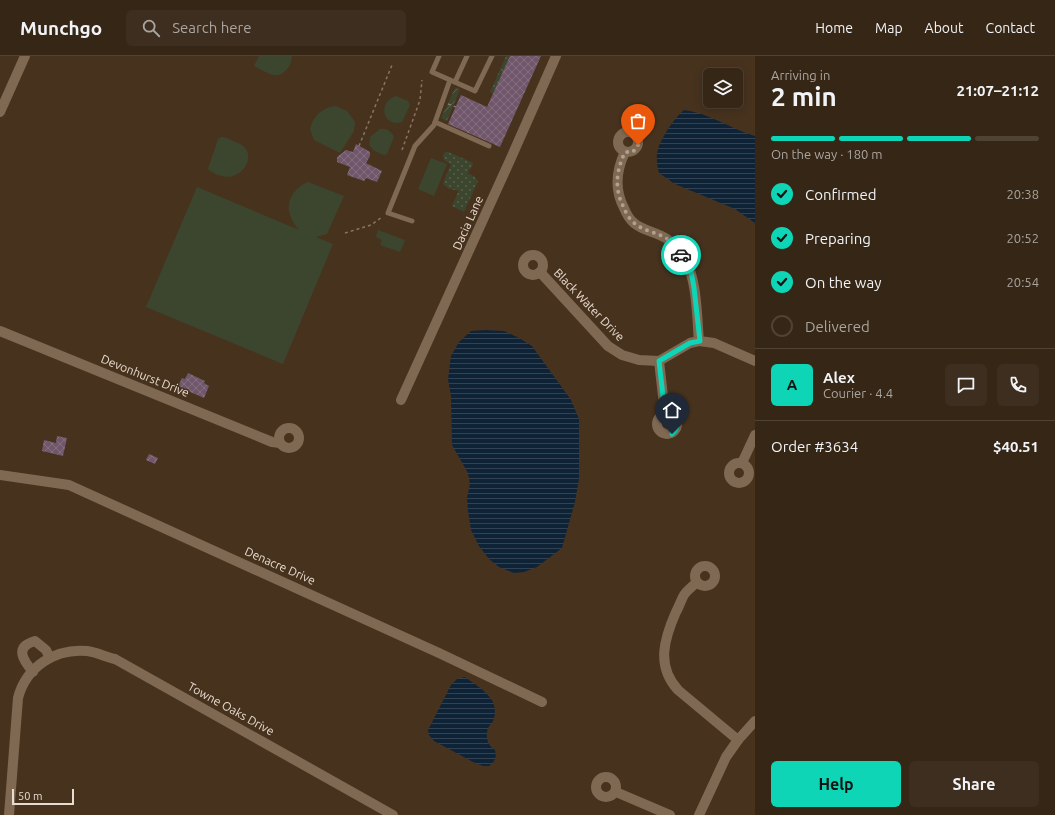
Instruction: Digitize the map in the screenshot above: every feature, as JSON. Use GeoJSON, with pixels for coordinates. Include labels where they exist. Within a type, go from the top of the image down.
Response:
{"type":"FeatureCollection","features":[{"type":"Feature","properties":{"kind":"street"},"geometry":{"type":"LineString","coordinates":[[0,112],[25,56]]}},
{"type":"Feature","properties":{"kind":"street","name":"Dacia Lane"},"geometry":{"type":"LineString","coordinates":[[401,400],[556,56]]}},
{"type":"Feature","properties":{"kind":"street"},"geometry":{"type":"LineString","coordinates":[[625,152],[620,162],[617,176],[618,193],[621,202],[628,217],[634,224],[668,239],[691,271],[700,341]]}},
{"type":"Feature","properties":{"kind":"street","name":"Black Water Drive"},"geometry":{"type":"LineString","coordinates":[[540,272],[608,346],[622,354],[639,360],[659,361]]}},
{"type":"Feature","properties":{"kind":"street","name":"Devonhurst Drive"},"geometry":{"type":"LineString","coordinates":[[0,330],[272,442],[280,443]]}},
{"type":"Feature","properties":{"kind":"street"},"geometry":{"type":"LineString","coordinates":[[665,414],[659,361],[690,343],[700,341],[714,342],[755,361]]}},
{"type":"Feature","properties":{"kind":"street"},"geometry":{"type":"LineString","coordinates":[[742,463],[755,435]]}},
{"type":"Feature","properties":{"kind":"street","name":"Denacre Drive"},"geometry":{"type":"LineString","coordinates":[[0,475],[69,485],[424,646],[542,702]]}},
{"type":"Feature","properties":{"kind":"street"},"geometry":{"type":"LineString","coordinates":[[697,582],[684,595],[668,630],[664,658],[665,668],[671,683],[678,690],[738,740]]}},
{"type":"Feature","properties":{"kind":"street"},"geometry":{"type":"LineString","coordinates":[[33,672],[22,656],[22,651],[28,643],[34,641],[40,645],[50,658]]}},
{"type":"Feature","properties":{"kind":"street","name":"Towne Oaks Drive"},"geometry":{"type":"LineString","coordinates":[[9,815],[18,698],[25,680],[42,662],[50,658],[65,652],[88,651],[115,659],[393,815]]}},
{"type":"Feature","properties":{"kind":"street"},"geometry":{"type":"LineString","coordinates":[[699,815],[726,757],[738,740],[755,721]]}},
{"type":"Feature","properties":{"kind":"street"},"geometry":{"type":"LineString","coordinates":[[616,792],[670,815]]}},
{"type":"Feature","properties":{"kind":"lane"},"geometry":{"type":"LineString","coordinates":[[439,56],[432,72],[475,90],[492,56]]}},
{"type":"Feature","properties":{"kind":"lane"},"geometry":{"type":"LineString","coordinates":[[412,221],[388,213],[415,146],[434,125],[453,81],[467,56]]}},
{"type":"Feature","properties":{"kind":"lane"},"geometry":{"type":"LineString","coordinates":[[435,122],[490,146]]}},
{"type":"Feature","properties":{"kind":"path"},"geometry":{"type":"LineString","coordinates":[[359,146],[392,65]]}},
{"type":"Feature","properties":{"kind":"path"},"geometry":{"type":"LineString","coordinates":[[402,150],[420,100],[422,80]]}},
{"type":"Feature","properties":{"kind":"path"},"geometry":{"type":"LineString","coordinates":[[446,103],[456,107]]}},
{"type":"Feature","properties":{"kind":"path"},"geometry":{"type":"LineString","coordinates":[[346,233],[371,225],[384,215]]}},
{"type":"Feature","properties":{"kind":"green space"},"geometry":{"type":"Polygon","coordinates":[[[259,56],[292,56],[292,59],[287,70],[281,74],[273,75],[254,66],[259,56]]]}},
{"type":"Feature","properties":{"kind":"green space"},"geometry":{"type":"Polygon","coordinates":[[[506,56],[510,56],[493,94],[490,92],[506,56]]]}},
{"type":"Feature","properties":{"kind":"green space"},"geometry":{"type":"Polygon","coordinates":[[[455,88],[460,89],[447,121],[441,118],[455,88]]]}},
{"type":"Feature","properties":{"kind":"green space"},"geometry":{"type":"Polygon","coordinates":[[[396,96],[408,101],[410,105],[402,122],[396,123],[387,118],[384,109],[390,99],[396,96]]]}},
{"type":"Feature","properties":{"kind":"green space"},"geometry":{"type":"Polygon","coordinates":[[[336,106],[347,111],[355,122],[354,131],[340,153],[314,140],[310,129],[311,124],[319,113],[327,108],[336,106]]]}},
{"type":"Feature","properties":{"kind":"green space"},"geometry":{"type":"Polygon","coordinates":[[[380,129],[388,130],[394,137],[387,154],[384,155],[374,150],[370,146],[371,136],[380,129]]]}},
{"type":"Feature","properties":{"kind":"green space"},"geometry":{"type":"Polygon","coordinates":[[[221,137],[239,143],[247,151],[248,158],[246,165],[242,171],[236,175],[228,177],[218,175],[208,169],[218,139],[221,137]]]}},
{"type":"Feature","properties":{"kind":"green space"},"geometry":{"type":"Polygon","coordinates":[[[445,152],[449,152],[473,163],[468,174],[474,176],[478,181],[464,212],[452,206],[459,190],[450,189],[443,183],[451,164],[444,159],[443,155],[445,152]]]}},
{"type":"Feature","properties":{"kind":"green space"},"geometry":{"type":"Polygon","coordinates":[[[431,158],[447,164],[434,196],[418,189],[431,158]]]}},
{"type":"Feature","properties":{"kind":"green space"},"geometry":{"type":"Polygon","coordinates":[[[308,182],[344,196],[327,234],[316,237],[333,244],[283,364],[146,307],[197,187],[299,230],[292,221],[289,206],[292,196],[298,188],[308,182]]]}},
{"type":"Feature","properties":{"kind":"green space"},"geometry":{"type":"Polygon","coordinates":[[[378,230],[405,240],[400,252],[380,245],[382,240],[376,237],[378,230]]]}},
{"type":"Feature","properties":{"kind":"water"},"geometry":{"type":"Polygon","coordinates":[[[684,110],[702,114],[755,136],[755,223],[735,209],[675,184],[659,173],[657,155],[659,145],[668,129],[684,110]]]}},
{"type":"Feature","properties":{"kind":"water"},"geometry":{"type":"Polygon","coordinates":[[[471,331],[504,331],[532,346],[571,400],[579,419],[579,479],[575,502],[562,548],[537,567],[524,572],[514,573],[499,567],[489,559],[479,546],[471,530],[468,511],[467,498],[470,484],[468,473],[452,445],[451,396],[448,379],[451,356],[459,342],[471,331]]]}},
{"type":"Feature","properties":{"kind":"water"},"geometry":{"type":"Polygon","coordinates":[[[465,677],[484,691],[494,704],[495,716],[488,728],[487,738],[489,744],[495,750],[496,757],[489,766],[483,766],[473,762],[434,741],[429,735],[428,730],[451,685],[457,679],[465,677]]]}},
{"type":"Feature","properties":{"kind":"building"},"geometry":{"type":"Polygon","coordinates":[[[510,56],[541,56],[500,147],[448,124],[461,95],[487,107],[510,56]]]}},
{"type":"Feature","properties":{"kind":"building"},"geometry":{"type":"Polygon","coordinates":[[[356,144],[370,152],[370,156],[366,163],[382,171],[377,182],[366,178],[364,181],[347,175],[350,167],[337,162],[337,157],[346,150],[353,152],[356,144]]]}},
{"type":"Feature","properties":{"kind":"building"},"geometry":{"type":"Polygon","coordinates":[[[188,373],[205,381],[204,383],[209,386],[204,398],[185,391],[178,386],[182,378],[185,379],[188,373]]]}},
{"type":"Feature","properties":{"kind":"building"},"geometry":{"type":"Polygon","coordinates":[[[57,436],[67,438],[63,456],[42,451],[44,440],[56,443],[57,436]]]}},
{"type":"Feature","properties":{"kind":"building"},"geometry":{"type":"Polygon","coordinates":[[[149,454],[158,458],[155,464],[146,460],[149,454]]]}},
{"type":"Feature","properties":{"kind":"way so far"},"geometry":{"type":"LineString","coordinates":[[638,145],[633,152],[625,152],[620,162],[617,184],[621,202],[628,217],[634,224],[668,239],[681,255]]}},
{"type":"Feature","properties":{"kind":"route"},"geometry":{"type":"LineString","coordinates":[[672,434],[676,430],[677,422],[672,415],[665,414],[659,361],[690,343],[700,341],[691,271],[681,255]]}}]}
